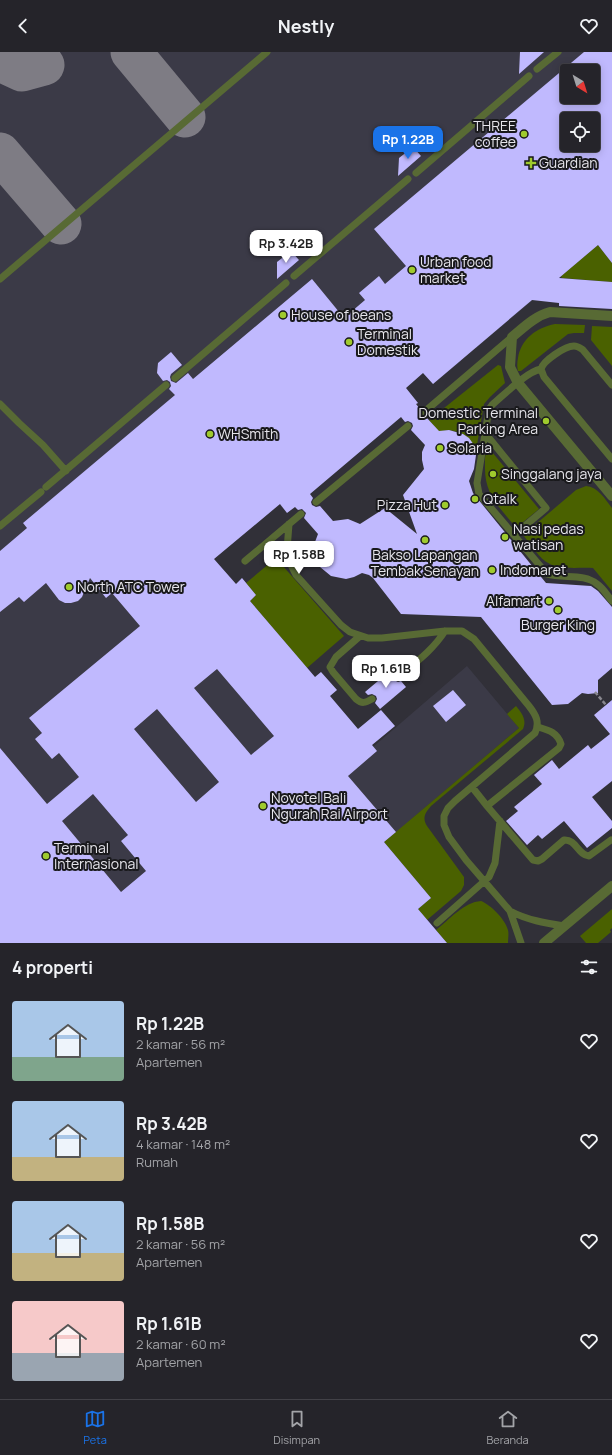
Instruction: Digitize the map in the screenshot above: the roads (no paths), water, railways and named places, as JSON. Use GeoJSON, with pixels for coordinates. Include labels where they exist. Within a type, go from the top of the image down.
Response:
{"type":"FeatureCollection","features":[{"type":"Feature","properties":{"kind":"street"},"geometry":{"type":"LineString","coordinates":[[612,316],[550,312],[537,317],[512,337],[510,367],[518,383],[612,496]]}},
{"type":"Feature","properties":{"kind":"street"},"geometry":{"type":"LineString","coordinates":[[544,943],[612,886]]}},
{"type":"Feature","properties":{"kind":"lane"},"geometry":{"type":"LineString","coordinates":[[0,279],[266,52]]}},
{"type":"Feature","properties":{"kind":"lane"},"geometry":{"type":"LineString","coordinates":[[537,69],[558,52]]}},
{"type":"Feature","properties":{"kind":"lane"},"geometry":{"type":"LineString","coordinates":[[416,173],[529,76]]}},
{"type":"Feature","properties":{"kind":"lane"},"geometry":{"type":"LineString","coordinates":[[294,276],[408,179]]}},
{"type":"Feature","properties":{"kind":"lane"},"geometry":{"type":"LineString","coordinates":[[175,378],[286,283]]}},
{"type":"Feature","properties":{"kind":"lane"},"geometry":{"type":"LineString","coordinates":[[423,413],[512,337]]}},
{"type":"Feature","properties":{"kind":"lane"},"geometry":{"type":"LineString","coordinates":[[611,456],[544,377],[541,369],[545,361],[566,348],[572,346],[577,347],[583,350],[612,385]]}},
{"type":"Feature","properties":{"kind":"lane"},"geometry":{"type":"LineString","coordinates":[[541,369],[536,370],[518,383],[492,405],[489,410],[477,488],[479,494],[547,574],[592,580],[600,586],[612,600]]}},
{"type":"Feature","properties":{"kind":"lane"},"geometry":{"type":"LineString","coordinates":[[0,526],[166,385]]}},
{"type":"Feature","properties":{"kind":"lane"},"geometry":{"type":"LineString","coordinates":[[0,404],[15,420],[43,445],[66,471]]}},
{"type":"Feature","properties":{"kind":"lane"},"geometry":{"type":"LineString","coordinates":[[316,502],[408,426]]}},
{"type":"Feature","properties":{"kind":"lane"},"geometry":{"type":"LineString","coordinates":[[485,433],[546,508],[514,535]]}},
{"type":"Feature","properties":{"kind":"lane"},"geometry":{"type":"LineString","coordinates":[[245,561],[301,514]]}},
{"type":"Feature","properties":{"kind":"lane"},"geometry":{"type":"LineString","coordinates":[[289,524],[287,550],[290,563],[296,575],[340,625],[350,632],[368,638],[382,638],[445,631],[462,631],[474,639],[529,706],[538,723],[535,733],[528,741],[448,808],[444,816],[444,825],[449,837],[484,882],[510,911],[535,921],[564,926]]}},
{"type":"Feature","properties":{"kind":"lane"},"geometry":{"type":"LineString","coordinates":[[398,677],[431,650],[445,631]]}},
{"type":"Feature","properties":{"kind":"lane"},"geometry":{"type":"LineString","coordinates":[[360,636],[336,657],[330,667],[356,699],[365,703],[372,699]]}},
{"type":"Feature","properties":{"kind":"lane"},"geometry":{"type":"LineString","coordinates":[[487,806],[559,748],[560,741],[551,731],[538,727]]}},
{"type":"Feature","properties":{"kind":"lane"},"geometry":{"type":"LineString","coordinates":[[472,787],[533,860],[542,858],[564,840],[569,840],[572,842],[586,856],[589,856],[611,840]]}},
{"type":"Feature","properties":{"kind":"lane"},"geometry":{"type":"LineString","coordinates":[[436,922],[490,877],[495,863],[500,821]]}},
{"type":"Feature","properties":{"kind":"lane"},"geometry":{"type":"LineString","coordinates":[[510,911],[521,943]]}},
{"type":"Feature","properties":{"kind":"place","name":"THREE coffee"},"geometry":{"type":"Point","coordinates":[524,134]}},
{"type":"Feature","properties":{"kind":"place","name":"Guardian"},"geometry":{"type":"Point","coordinates":[531,163]}},
{"type":"Feature","properties":{"kind":"place","name":"Urban food market"},"geometry":{"type":"Point","coordinates":[412,270]}},
{"type":"Feature","properties":{"kind":"place","name":"House of beans"},"geometry":{"type":"Point","coordinates":[283,315]}},
{"type":"Feature","properties":{"kind":"place","name":"Terminal Domestik"},"geometry":{"type":"Point","coordinates":[349,342]}},
{"type":"Feature","properties":{"kind":"place","name":"Domestic Terminal Parking Area"},"geometry":{"type":"Point","coordinates":[546,421]}},
{"type":"Feature","properties":{"kind":"place","name":"WHSmith"},"geometry":{"type":"Point","coordinates":[210,434]}},
{"type":"Feature","properties":{"kind":"place","name":"Solaria"},"geometry":{"type":"Point","coordinates":[440,448]}},
{"type":"Feature","properties":{"kind":"place","name":"Singgalang jaya"},"geometry":{"type":"Point","coordinates":[493,474]}},
{"type":"Feature","properties":{"kind":"place","name":"Qtalk"},"geometry":{"type":"Point","coordinates":[475,499]}},
{"type":"Feature","properties":{"kind":"place","name":"Pizza Hut"},"geometry":{"type":"Point","coordinates":[445,505]}},
{"type":"Feature","properties":{"kind":"place","name":"Nasi pedas watisan"},"geometry":{"type":"Point","coordinates":[505,537]}},
{"type":"Feature","properties":{"kind":"place","name":"Bakso Lapangan Tembak Senayan"},"geometry":{"type":"Point","coordinates":[425,540]}},
{"type":"Feature","properties":{"kind":"place","name":"Indomaret"},"geometry":{"type":"Point","coordinates":[492,570]}},
{"type":"Feature","properties":{"kind":"place","name":"North ATC Tower"},"geometry":{"type":"Point","coordinates":[69,587]}},
{"type":"Feature","properties":{"kind":"place","name":"Alfamart"},"geometry":{"type":"Point","coordinates":[549,601]}},
{"type":"Feature","properties":{"kind":"place","name":"Burger King"},"geometry":{"type":"Point","coordinates":[558,610]}},
{"type":"Feature","properties":{"kind":"place","name":"Novotel Bali Ngurah Rai Airport"},"geometry":{"type":"Point","coordinates":[263,806]}},
{"type":"Feature","properties":{"kind":"place","name":"Terminal Internasional"},"geometry":{"type":"Point","coordinates":[46,856]}}]}
